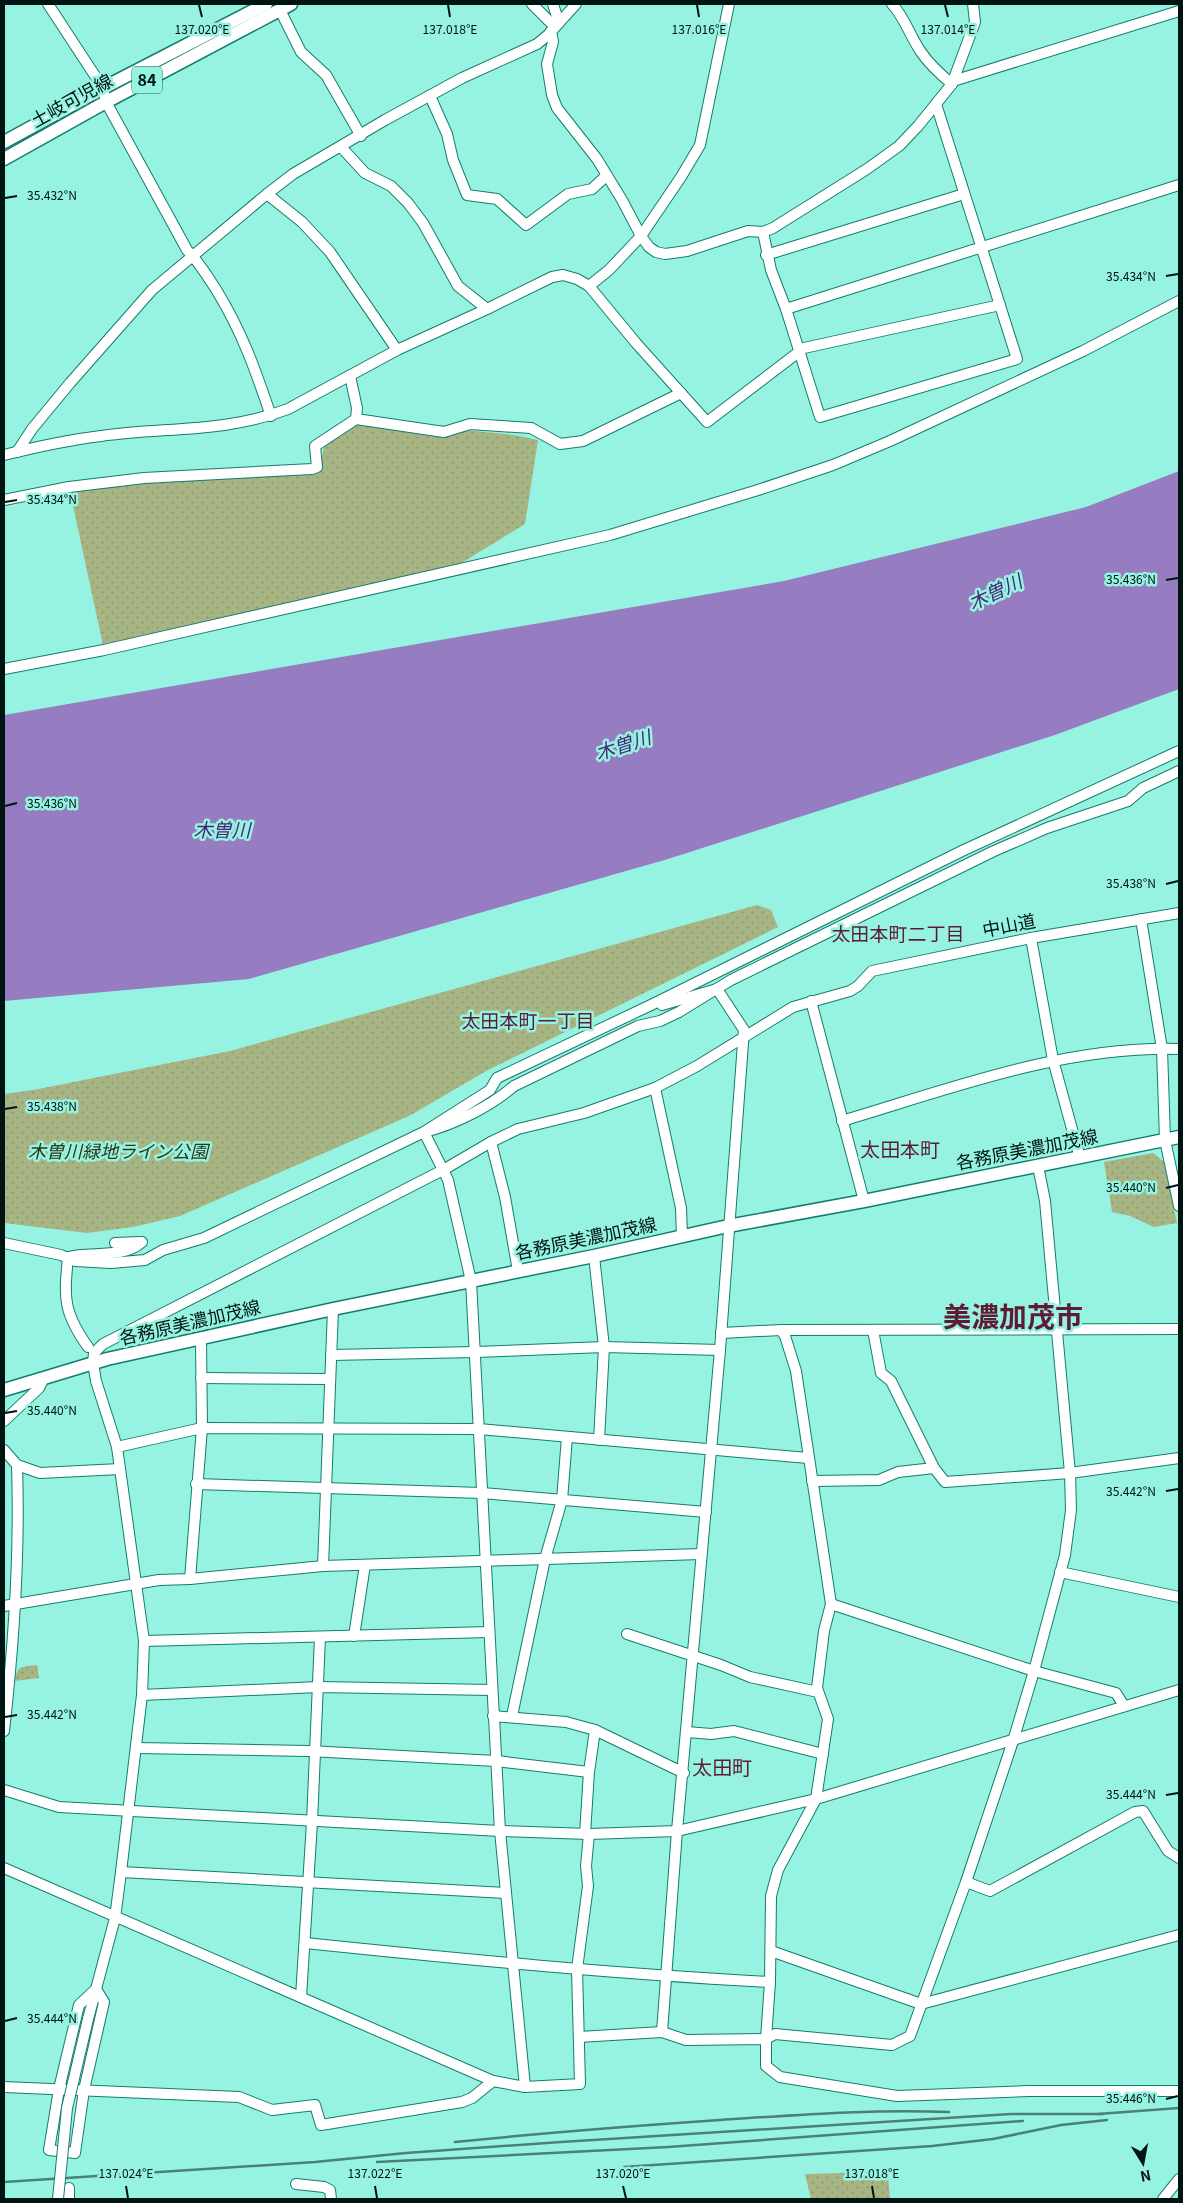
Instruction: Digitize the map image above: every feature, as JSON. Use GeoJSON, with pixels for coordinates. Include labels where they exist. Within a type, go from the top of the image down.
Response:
{"type":"FeatureCollection","features":[{"type":"Feature","properties":{"kind":"main road","name":"土岐可児線"},"geometry":{"type":"LineString","coordinates":[[4,142],[103,88],[266,4]]}},
{"type":"Feature","properties":{"kind":"main road","name":"土岐可児線"},"geometry":{"type":"LineString","coordinates":[[4,159],[106,102],[286,7]]}},
{"type":"Feature","properties":{"kind":"main road","name":"各務原美濃加茂線"},"geometry":{"type":"LineString","coordinates":[[4,1390],[93,1363],[333,1309],[594,1256],[728,1226],[864,1201],[1179,1137]]}},
{"type":"Feature","properties":{"kind":"street"},"geometry":{"type":"LineString","coordinates":[[48,4],[103,88],[106,102],[187,250],[193,256],[232,317],[262,386],[271,416]]}},
{"type":"Feature","properties":{"kind":"street"},"geometry":{"type":"LineString","coordinates":[[532,4],[555,27]]}},
{"type":"Feature","properties":{"kind":"street"},"geometry":{"type":"LineString","coordinates":[[553,4],[554,42],[547,64],[552,95],[557,108],[597,159],[641,236],[656,252],[665,254],[687,251],[748,231],[763,232],[773,228],[899,146],[936,104],[952,82],[975,22],[973,4]]}},
{"type":"Feature","properties":{"kind":"street"},"geometry":{"type":"LineString","coordinates":[[18,452],[38,421],[152,290],[267,194],[293,174],[430,96],[493,62],[536,44],[576,4]]}},
{"type":"Feature","properties":{"kind":"street"},"geometry":{"type":"LineString","coordinates":[[589,286],[609,270],[641,236],[700,146],[729,4]]}},
{"type":"Feature","properties":{"kind":"street"},"geometry":{"type":"LineString","coordinates":[[892,4],[898,11],[921,53],[938,73],[952,82]]}},
{"type":"Feature","properties":{"kind":"street"},"geometry":{"type":"LineString","coordinates":[[286,7],[301,52],[326,75],[361,136]]}},
{"type":"Feature","properties":{"kind":"street"},"geometry":{"type":"LineString","coordinates":[[952,82],[1179,10]]}},
{"type":"Feature","properties":{"kind":"street"},"geometry":{"type":"LineString","coordinates":[[430,96],[448,134],[453,160],[467,195],[496,199],[526,225],[568,194],[592,189],[606,176]]}},
{"type":"Feature","properties":{"kind":"street"},"geometry":{"type":"LineString","coordinates":[[763,232],[766,255],[786,309],[820,417],[1017,358],[936,104]]}},
{"type":"Feature","properties":{"kind":"street"},"geometry":{"type":"LineString","coordinates":[[341,147],[364,173],[391,186],[408,203],[423,223],[458,286],[487,310]]}},
{"type":"Feature","properties":{"kind":"street"},"geometry":{"type":"LineString","coordinates":[[786,309],[1179,185]]}},
{"type":"Feature","properties":{"kind":"street"},"geometry":{"type":"LineString","coordinates":[[267,194],[302,222],[330,252],[397,350]]}},
{"type":"Feature","properties":{"kind":"street"},"geometry":{"type":"LineString","coordinates":[[766,255],[964,194]]}},
{"type":"Feature","properties":{"kind":"street"},"geometry":{"type":"LineString","coordinates":[[4,455],[101,436],[215,428],[271,416],[288,409],[397,350],[487,310],[552,277],[563,275],[578,279],[589,286],[636,343],[707,422],[741,394],[804,348],[1000,305]]}},
{"type":"Feature","properties":{"kind":"street"},"geometry":{"type":"LineString","coordinates":[[4,669],[104,650],[610,535],[758,490],[833,465],[890,441],[1083,351],[1179,301]]}},
{"type":"Feature","properties":{"kind":"street"},"geometry":{"type":"LineString","coordinates":[[350,376],[357,408],[356,419]]}},
{"type":"Feature","properties":{"kind":"street"},"geometry":{"type":"LineString","coordinates":[[4,500],[69,487],[144,478],[312,469],[317,467],[315,446],[356,419],[444,432],[470,424],[531,428],[560,444],[583,441],[681,393]]}},
{"type":"Feature","properties":{"kind":"street"},"geometry":{"type":"LineString","coordinates":[[4,1242],[68,1257],[75,1261],[111,1263],[145,1260],[163,1250],[204,1238],[424,1132],[490,1090],[497,1078],[651,1005],[964,850],[1179,751]]}},
{"type":"Feature","properties":{"kind":"street"},"geometry":{"type":"LineString","coordinates":[[424,1132],[449,1124],[500,1098],[514,1086],[638,1026],[660,1021],[679,1012],[731,980],[994,852],[1047,828],[1128,801],[1143,788],[1179,771]]}},
{"type":"Feature","properties":{"kind":"street","name":"中山道"},"geometry":{"type":"LineString","coordinates":[[93,1363],[94,1353],[103,1344],[443,1170],[518,1128],[584,1113],[655,1088],[697,1066],[787,1010],[811,1001],[850,991],[858,986],[868,974],[877,969],[1031,938],[1179,912]]}},
{"type":"Feature","properties":{"kind":"street"},"geometry":{"type":"LineString","coordinates":[[1141,919],[1162,1049],[1165,1140],[1179,1206]]}},
{"type":"Feature","properties":{"kind":"street"},"geometry":{"type":"LineString","coordinates":[[1031,938],[1053,1060],[1080,1158]]}},
{"type":"Feature","properties":{"kind":"street"},"geometry":{"type":"LineString","coordinates":[[651,1005],[657,1006],[718,988]]}},
{"type":"Feature","properties":{"kind":"street"},"geometry":{"type":"LineString","coordinates":[[662,2032],[677,1831],[684,1773],[720,1350],[728,1226],[744,1037],[744,1030],[718,988]]}},
{"type":"Feature","properties":{"kind":"street"},"geometry":{"type":"LineString","coordinates":[[811,1001],[864,1201]]}},
{"type":"Feature","properties":{"kind":"street"},"geometry":{"type":"LineString","coordinates":[[842,1121],[984,1078],[1053,1060],[1179,1049]]}},
{"type":"Feature","properties":{"kind":"street"},"geometry":{"type":"LineString","coordinates":[[655,1088],[681,1208],[682,1237]]}},
{"type":"Feature","properties":{"kind":"street"},"geometry":{"type":"LineString","coordinates":[[424,1132],[448,1180],[472,1281],[500,1831],[525,2087]]}},
{"type":"Feature","properties":{"kind":"street"},"geometry":{"type":"LineString","coordinates":[[491,1142],[505,1197],[518,1271]]}},
{"type":"Feature","properties":{"kind":"street"},"geometry":{"type":"LineString","coordinates":[[579,2037],[662,2032],[686,2040],[766,2039],[775,2034],[892,2045],[910,2036],[966,1882],[1034,1671],[1060,1572],[1071,1510],[1070,1472],[1045,1201],[1038,1166]]}},
{"type":"Feature","properties":{"kind":"street"},"geometry":{"type":"LineString","coordinates":[[68,1257],[102,1254],[135,1248],[142,1242],[115,1243]]}},
{"type":"Feature","properties":{"kind":"street"},"geometry":{"type":"LineString","coordinates":[[594,1256],[604,1347],[599,1440]]}},
{"type":"Feature","properties":{"kind":"street"},"geometry":{"type":"LineString","coordinates":[[68,1257],[65,1296],[70,1316],[88,1347]]}},
{"type":"Feature","properties":{"kind":"street"},"geometry":{"type":"LineString","coordinates":[[323,1566],[333,1309]]}},
{"type":"Feature","properties":{"kind":"street"},"geometry":{"type":"LineString","coordinates":[[721,1333],[781,1330],[1179,1328]]}},
{"type":"Feature","properties":{"kind":"street"},"geometry":{"type":"LineString","coordinates":[[781,1330],[785,1336],[796,1371],[831,1604],[824,1631],[817,1688],[828,1719],[816,1799],[778,1870],[771,1896],[771,1952],[766,2066],[780,2077],[897,2096],[1028,2091],[1179,2091]]}},
{"type":"Feature","properties":{"kind":"street"},"geometry":{"type":"LineString","coordinates":[[873,1330],[881,1373],[891,1381],[934,1468],[945,1482],[1070,1472],[1179,1458]]}},
{"type":"Feature","properties":{"kind":"street"},"geometry":{"type":"LineString","coordinates":[[190,1579],[196,1484],[202,1428],[201,1339]]}},
{"type":"Feature","properties":{"kind":"street"},"geometry":{"type":"LineString","coordinates":[[331,1355],[604,1347],[720,1350]]}},
{"type":"Feature","properties":{"kind":"street"},"geometry":{"type":"LineString","coordinates":[[58,2199],[67,2108],[115,1918],[142,1695],[144,1641],[117,1447],[96,1381],[93,1363]]}},
{"type":"Feature","properties":{"kind":"street"},"geometry":{"type":"LineString","coordinates":[[4,1421],[39,1388],[44,1378]]}},
{"type":"Feature","properties":{"kind":"street"},"geometry":{"type":"LineString","coordinates":[[202,1378],[330,1379]]}},
{"type":"Feature","properties":{"kind":"street"},"geometry":{"type":"LineString","coordinates":[[117,1447],[202,1428],[479,1429],[710,1451],[808,1458]]}},
{"type":"Feature","properties":{"kind":"street"},"geometry":{"type":"LineString","coordinates":[[512,1716],[545,1559],[562,1500],[567,1437]]}},
{"type":"Feature","properties":{"kind":"street"},"geometry":{"type":"LineString","coordinates":[[4,1450],[17,1465],[40,1473],[120,1469]]}},
{"type":"Feature","properties":{"kind":"street"},"geometry":{"type":"LineString","coordinates":[[4,1731],[9,1605],[19,1522],[17,1465]]}},
{"type":"Feature","properties":{"kind":"street"},"geometry":{"type":"LineString","coordinates":[[812,1481],[878,1480],[898,1472],[934,1468]]}},
{"type":"Feature","properties":{"kind":"street"},"geometry":{"type":"LineString","coordinates":[[196,1484],[482,1493],[706,1512]]}},
{"type":"Feature","properties":{"kind":"street"},"geometry":{"type":"LineString","coordinates":[[9,1605],[159,1580],[190,1579],[323,1566],[702,1554]]}},
{"type":"Feature","properties":{"kind":"street"},"geometry":{"type":"LineString","coordinates":[[354,1636],[366,1565]]}},
{"type":"Feature","properties":{"kind":"street"},"geometry":{"type":"LineString","coordinates":[[1060,1572],[1179,1597]]}},
{"type":"Feature","properties":{"kind":"street"},"geometry":{"type":"LineString","coordinates":[[831,1604],[1034,1671],[1116,1693],[1124,1706]]}},
{"type":"Feature","properties":{"kind":"street"},"geometry":{"type":"LineString","coordinates":[[144,1641],[489,1632]]}},
{"type":"Feature","properties":{"kind":"street"},"geometry":{"type":"LineString","coordinates":[[627,1634],[721,1665],[750,1677],[818,1692]]}},
{"type":"Feature","properties":{"kind":"street"},"geometry":{"type":"LineString","coordinates":[[301,1997],[309,1882],[320,1637]]}},
{"type":"Feature","properties":{"kind":"street"},"geometry":{"type":"LineString","coordinates":[[142,1695],[318,1687],[492,1690]]}},
{"type":"Feature","properties":{"kind":"street"},"geometry":{"type":"LineString","coordinates":[[4,1790],[59,1807],[500,1831],[587,1834],[677,1831],[816,1799],[1179,1690]]}},
{"type":"Feature","properties":{"kind":"street"},"geometry":{"type":"LineString","coordinates":[[493,1716],[512,1716],[566,1722],[595,1730],[684,1773]]}},
{"type":"Feature","properties":{"kind":"street"},"geometry":{"type":"LineString","coordinates":[[4,1868],[115,1918],[338,2012],[493,2081],[525,2087],[580,2084],[577,1969],[588,1886],[586,1866],[587,1834],[590,1772],[595,1730]]}},
{"type":"Feature","properties":{"kind":"street"},"geometry":{"type":"LineString","coordinates":[[687,1732],[711,1734],[734,1731],[823,1754]]}},
{"type":"Feature","properties":{"kind":"street"},"geometry":{"type":"LineString","coordinates":[[136,1748],[315,1752],[496,1761],[590,1772]]}},
{"type":"Feature","properties":{"kind":"street"},"geometry":{"type":"LineString","coordinates":[[966,1882],[990,1891],[1135,1812],[1143,1811],[1168,1851],[1179,1858]]}},
{"type":"Feature","properties":{"kind":"street"},"geometry":{"type":"LineString","coordinates":[[122,1872],[506,1893]]}},
{"type":"Feature","properties":{"kind":"street"},"geometry":{"type":"LineString","coordinates":[[771,1952],[921,2004],[1179,1935]]}},
{"type":"Feature","properties":{"kind":"street"},"geometry":{"type":"LineString","coordinates":[[305,1943],[513,1964],[770,1982]]}},
{"type":"Feature","properties":{"kind":"street"},"geometry":{"type":"LineString","coordinates":[[96,1989],[104,2002],[84,2090],[75,2153],[49,2150],[59,2089],[79,2005],[96,1989]]}},
{"type":"Feature","properties":{"kind":"street"},"geometry":{"type":"LineString","coordinates":[[4,2087],[239,2097],[272,2110],[315,2105],[321,2125],[462,2102],[472,2098],[493,2081]]}},
{"type":"Feature","properties":{"kind":"street"},"geometry":{"type":"LineString","coordinates":[[1163,2199],[1179,2179]]}},
{"type":"Feature","properties":{"kind":"street"},"geometry":{"type":"LineString","coordinates":[[296,2184],[324,2187],[330,2190],[331,2199]]}},
{"type":"Feature","properties":{"kind":"street"},"geometry":{"type":"LineString","coordinates":[[69,2188],[69,2199]]}},
{"type":"Feature","properties":{"kind":"green space"},"geometry":{"type":"Polygon","coordinates":[[[356,419],[514,435],[538,440],[525,524],[445,573],[104,650],[69,487],[319,471],[324,447],[356,419]]]}},
{"type":"Feature","properties":{"kind":"green space","name":"木曽川緑地ライン公園"},"geometry":{"type":"Polygon","coordinates":[[[757,905],[771,910],[778,927],[488,1070],[409,1116],[180,1216],[133,1227],[87,1233],[4,1223],[4,1094],[230,1051],[757,905]]]}},
{"type":"Feature","properties":{"kind":"green space"},"geometry":{"type":"Polygon","coordinates":[[[1153,1153],[1164,1162],[1177,1223],[1154,1227],[1130,1216],[1112,1212],[1104,1162],[1153,1153]]]}},
{"type":"Feature","properties":{"kind":"green space"},"geometry":{"type":"Polygon","coordinates":[[[37,1665],[39,1678],[15,1681],[19,1669],[37,1665]]]}},
{"type":"Feature","properties":{"kind":"green space"},"geometry":{"type":"Polygon","coordinates":[[[843,2173],[888,2176],[890,2199],[811,2199],[805,2174],[843,2173]]]}},
{"type":"Feature","properties":{"kind":"water","name":"木曽川"},"geometry":{"type":"Polygon","coordinates":[[[1179,471],[1179,689],[1055,735],[668,859],[249,979],[4,1001],[4,715],[784,581],[1086,507],[1179,471]]]}},
{"type":"Feature","properties":{"kind":"railway"},"geometry":{"type":"LineString","coordinates":[[1098,2114],[1179,2108]]}},
{"type":"Feature","properties":{"kind":"railway"},"geometry":{"type":"LineString","coordinates":[[455,2142],[621,2127],[806,2114],[892,2111],[949,2112]]}},
{"type":"Feature","properties":{"kind":"railway"},"geometry":{"type":"LineString","coordinates":[[4,2182],[315,2162],[406,2153],[561,2142],[1011,2114],[1103,2114]]}},
{"type":"Feature","properties":{"kind":"railway"},"geometry":{"type":"LineString","coordinates":[[624,2167],[932,2146],[993,2139],[1061,2125],[1107,2120]]}},
{"type":"Feature","properties":{"kind":"railway"},"geometry":{"type":"LineString","coordinates":[[377,2162],[668,2147],[1023,2121]]}},
{"type":"Feature","properties":{"kind":"district","name":"太田本町二丁目"},"geometry":{"type":"Point","coordinates":[898,934]}},
{"type":"Feature","properties":{"kind":"district","name":"太田本町一丁目"},"geometry":{"type":"Point","coordinates":[528,1021]}},
{"type":"Feature","properties":{"kind":"district","name":"太田本町"},"geometry":{"type":"Point","coordinates":[900,1150]}},
{"type":"Feature","properties":{"kind":"district","name":"美濃加茂市"},"geometry":{"type":"Point","coordinates":[1013,1317]}},
{"type":"Feature","properties":{"kind":"district","name":"太田町"},"geometry":{"type":"Point","coordinates":[722,1768]}}]}
